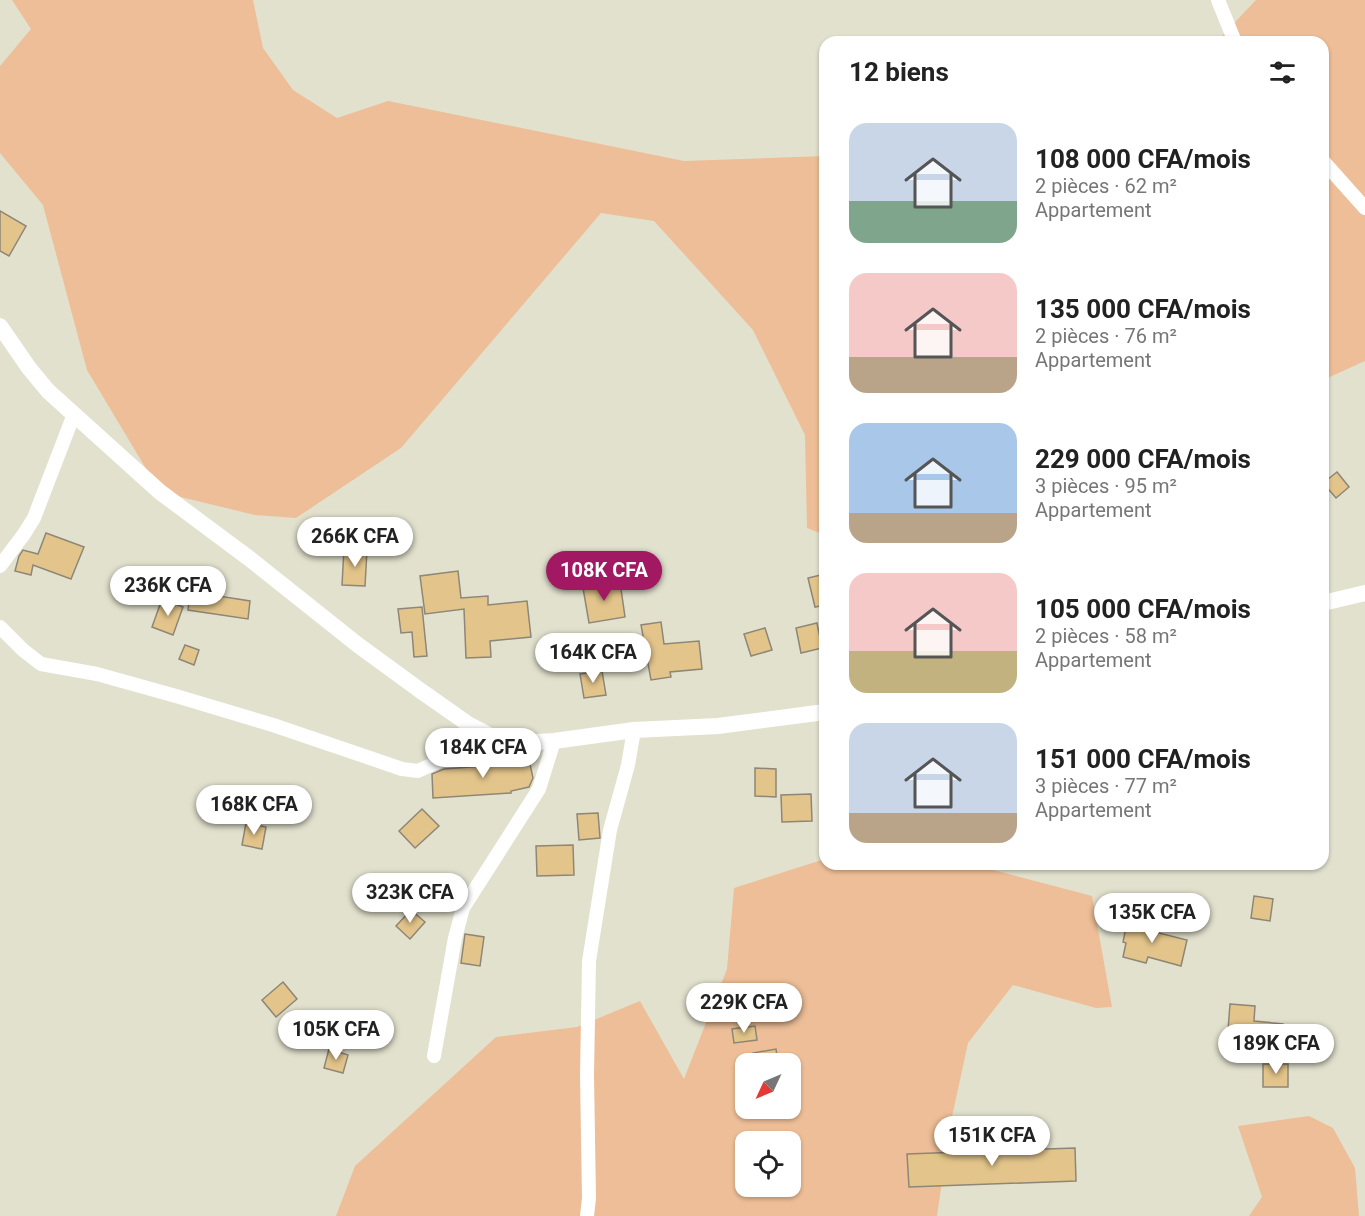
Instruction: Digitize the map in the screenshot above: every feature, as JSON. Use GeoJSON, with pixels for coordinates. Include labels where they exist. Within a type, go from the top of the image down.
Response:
{"type":"FeatureCollection","features":[{"type":"Feature","properties":{"kind":"street"},"geometry":{"type":"LineString","coordinates":[[1218,0],[1233,36]]}},
{"type":"Feature","properties":{"kind":"street"},"geometry":{"type":"LineString","coordinates":[[1329,168],[1365,208]]}},
{"type":"Feature","properties":{"kind":"street"},"geometry":{"type":"LineString","coordinates":[[0,326],[29,368],[48,390],[160,492],[250,559],[358,645],[468,724],[506,741],[520,743],[554,741],[634,730],[718,726],[819,713]]}},
{"type":"Feature","properties":{"kind":"street"},"geometry":{"type":"LineString","coordinates":[[0,566],[34,518],[74,414]]}},
{"type":"Feature","properties":{"kind":"street"},"geometry":{"type":"LineString","coordinates":[[1329,602],[1365,593]]}},
{"type":"Feature","properties":{"kind":"street"},"geometry":{"type":"LineString","coordinates":[[0,627],[41,664],[97,674],[185,698],[402,769],[418,771],[442,760],[480,757],[520,743]]}},
{"type":"Feature","properties":{"kind":"street"},"geometry":{"type":"LineString","coordinates":[[586,1216],[589,1198],[588,992],[591,938],[610,830],[628,765],[634,730]]}},
{"type":"Feature","properties":{"kind":"street"},"geometry":{"type":"LineString","coordinates":[[434,1056],[455,938],[463,908],[539,789],[554,741]]}},
{"type":"Feature","properties":{"kind":"shaded area"},"geometry":{"type":"Polygon","coordinates":[[[12,0],[253,0],[263,48],[293,90],[337,118],[388,101],[684,161],[819,156],[819,533],[807,528],[805,435],[753,330],[654,221],[601,213],[401,448],[296,518],[255,515],[160,492],[87,370],[43,205],[0,153],[0,66],[31,29],[12,0]]]}},
{"type":"Feature","properties":{"kind":"shaded area"},"geometry":{"type":"Polygon","coordinates":[[[1256,0],[1365,0],[1365,361],[1329,377],[1329,36],[1222,36],[1256,0]]]}},
{"type":"Feature","properties":{"kind":"shaded area"},"geometry":{"type":"Polygon","coordinates":[[[819,861],[819,870],[993,870],[1092,896],[1112,1007],[1096,1008],[1013,985],[968,1043],[950,1126],[937,1216],[336,1216],[355,1166],[496,1037],[577,1027],[640,1001],[684,1079],[727,969],[734,888],[819,861]]]}},
{"type":"Feature","properties":{"kind":"shaded area"},"geometry":{"type":"Polygon","coordinates":[[[1309,1116],[1333,1128],[1355,1168],[1359,1216],[1249,1216],[1262,1197],[1238,1126],[1309,1116]]]}},
{"type":"Feature","properties":{"kind":"building"},"geometry":{"type":"Polygon","coordinates":[[[0,211],[26,226],[9,256],[0,251],[0,211]]]}},
{"type":"Feature","properties":{"kind":"building"},"geometry":{"type":"Polygon","coordinates":[[[1337,472],[1349,487],[1336,498],[1329,490],[1329,478],[1337,472]]]}},
{"type":"Feature","properties":{"kind":"building"},"geometry":{"type":"Polygon","coordinates":[[[46,533],[84,547],[71,579],[33,565],[31,575],[15,571],[23,550],[38,554],[46,533]]]}},
{"type":"Feature","properties":{"kind":"building"},"geometry":{"type":"Polygon","coordinates":[[[344,549],[367,550],[365,586],[342,585],[344,549]]]}},
{"type":"Feature","properties":{"kind":"building"},"geometry":{"type":"Polygon","coordinates":[[[458,571],[461,598],[488,596],[488,605],[527,601],[531,637],[490,641],[491,657],[466,658],[464,609],[425,614],[420,576],[458,571]]]}},
{"type":"Feature","properties":{"kind":"building"},"geometry":{"type":"Polygon","coordinates":[[[819,575],[819,606],[815,607],[808,578],[819,575]]]}},
{"type":"Feature","properties":{"kind":"building"},"geometry":{"type":"Polygon","coordinates":[[[620,582],[625,617],[589,623],[583,588],[620,582]]]}},
{"type":"Feature","properties":{"kind":"building"},"geometry":{"type":"Polygon","coordinates":[[[191,587],[219,591],[218,596],[250,601],[248,619],[188,610],[191,587]]]}},
{"type":"Feature","properties":{"kind":"building"},"geometry":{"type":"Polygon","coordinates":[[[162,599],[183,607],[173,635],[152,627],[162,599]]]}},
{"type":"Feature","properties":{"kind":"building"},"geometry":{"type":"Polygon","coordinates":[[[422,607],[427,656],[414,657],[412,632],[401,633],[398,609],[422,607]]]}},
{"type":"Feature","properties":{"kind":"building"},"geometry":{"type":"Polygon","coordinates":[[[661,622],[664,644],[699,641],[702,669],[670,672],[671,677],[651,680],[641,625],[661,622]]]}},
{"type":"Feature","properties":{"kind":"building"},"geometry":{"type":"Polygon","coordinates":[[[817,623],[819,649],[801,653],[796,628],[817,623]]]}},
{"type":"Feature","properties":{"kind":"building"},"geometry":{"type":"Polygon","coordinates":[[[765,628],[772,650],[751,656],[744,634],[765,628]]]}},
{"type":"Feature","properties":{"kind":"building"},"geometry":{"type":"Polygon","coordinates":[[[185,645],[199,650],[194,665],[179,659],[185,645]]]}},
{"type":"Feature","properties":{"kind":"building"},"geometry":{"type":"Polygon","coordinates":[[[602,671],[606,695],[584,698],[580,674],[602,671]]]}},
{"type":"Feature","properties":{"kind":"building"},"geometry":{"type":"Polygon","coordinates":[[[528,755],[533,778],[529,787],[511,791],[511,793],[433,798],[432,774],[444,769],[511,764],[510,758],[528,755]]]}},
{"type":"Feature","properties":{"kind":"building"},"geometry":{"type":"Polygon","coordinates":[[[755,768],[776,769],[776,797],[755,796],[755,768]]]}},
{"type":"Feature","properties":{"kind":"building"},"geometry":{"type":"Polygon","coordinates":[[[811,794],[812,821],[782,822],[781,795],[811,794]]]}},
{"type":"Feature","properties":{"kind":"building"},"geometry":{"type":"Polygon","coordinates":[[[422,809],[439,826],[415,848],[399,831],[422,809]]]}},
{"type":"Feature","properties":{"kind":"building"},"geometry":{"type":"Polygon","coordinates":[[[598,813],[600,838],[579,840],[577,814],[598,813]]]}},
{"type":"Feature","properties":{"kind":"building"},"geometry":{"type":"Polygon","coordinates":[[[246,823],[266,827],[262,849],[242,845],[246,823]]]}},
{"type":"Feature","properties":{"kind":"building"},"geometry":{"type":"Polygon","coordinates":[[[573,845],[574,875],[537,876],[536,846],[573,845]]]}},
{"type":"Feature","properties":{"kind":"building"},"geometry":{"type":"Polygon","coordinates":[[[1254,896],[1273,899],[1270,921],[1251,918],[1254,896]]]}},
{"type":"Feature","properties":{"kind":"building"},"geometry":{"type":"Polygon","coordinates":[[[411,910],[425,922],[410,939],[396,926],[411,910]]]}},
{"type":"Feature","properties":{"kind":"building"},"geometry":{"type":"Polygon","coordinates":[[[1128,917],[1145,921],[1143,929],[1187,940],[1181,966],[1148,957],[1146,963],[1123,957],[1126,943],[1123,942],[1128,917]]]}},
{"type":"Feature","properties":{"kind":"building"},"geometry":{"type":"Polygon","coordinates":[[[465,934],[484,937],[480,966],[461,963],[465,934]]]}},
{"type":"Feature","properties":{"kind":"building"},"geometry":{"type":"Polygon","coordinates":[[[283,982],[297,999],[276,1017],[262,1000],[283,982]]]}},
{"type":"Feature","properties":{"kind":"building"},"geometry":{"type":"Polygon","coordinates":[[[1230,1004],[1255,1006],[1254,1021],[1283,1024],[1282,1036],[1228,1030],[1230,1004]]]}},
{"type":"Feature","properties":{"kind":"building"},"geometry":{"type":"Polygon","coordinates":[[[755,1026],[757,1040],[734,1043],[732,1029],[755,1026]]]}},
{"type":"Feature","properties":{"kind":"building"},"geometry":{"type":"Polygon","coordinates":[[[329,1049],[348,1055],[343,1073],[324,1068],[329,1049]]]}},
{"type":"Feature","properties":{"kind":"building"},"geometry":{"type":"Polygon","coordinates":[[[776,1049],[777,1053],[753,1053],[776,1049]]]}},
{"type":"Feature","properties":{"kind":"building"},"geometry":{"type":"Polygon","coordinates":[[[1263,1064],[1288,1064],[1288,1087],[1263,1087],[1263,1064]]]}},
{"type":"Feature","properties":{"kind":"building"},"geometry":{"type":"Polygon","coordinates":[[[1075,1148],[1076,1181],[909,1187],[907,1154],[1075,1148]]]}}]}
